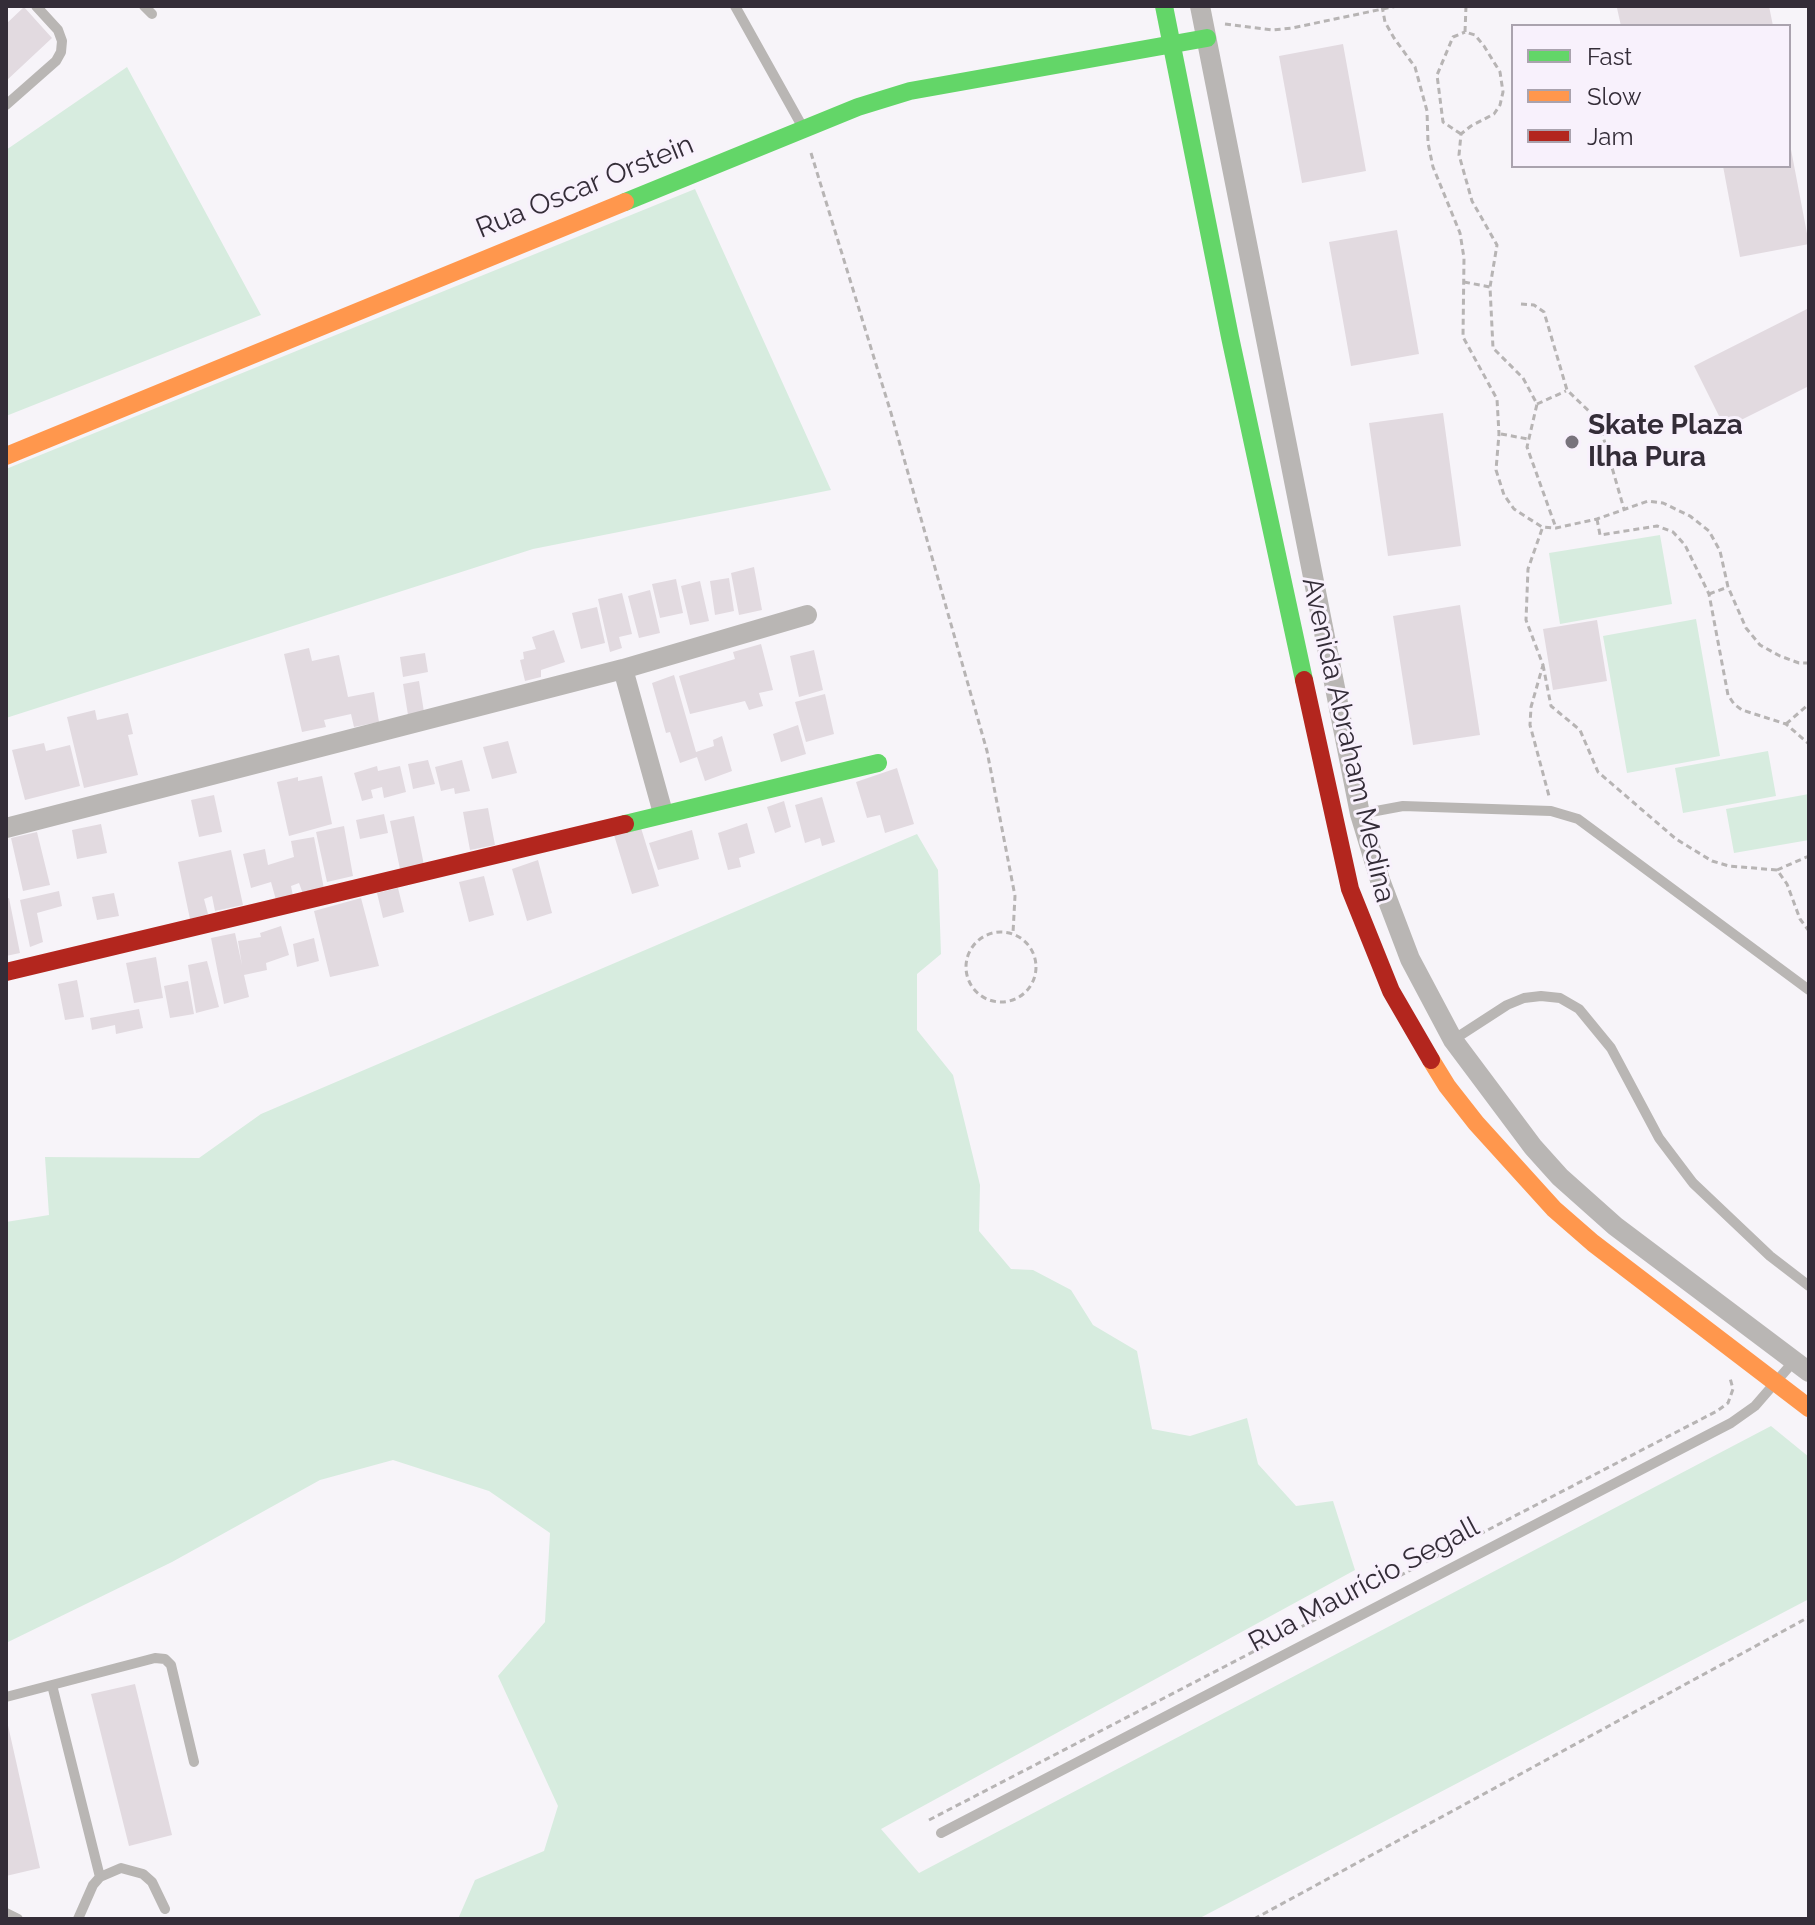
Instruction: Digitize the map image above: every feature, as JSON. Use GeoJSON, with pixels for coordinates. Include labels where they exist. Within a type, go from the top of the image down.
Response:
{"type":"FeatureCollection","features":[{"type":"Feature","properties":{"kind":"street","name":"Avenida Abraham Medina"},"geometry":{"type":"LineString","coordinates":[[1164,6],[1230,337],[1350,889],[1391,991],[1447,1086],[1476,1123],[1554,1209],[1593,1243],[1809,1408]]}},
{"type":"Feature","properties":{"kind":"street","name":"Avenida Abraham Medina"},"geometry":{"type":"LineString","coordinates":[[1200,6],[1360,814],[1380,880],[1410,959],[1453,1040],[1533,1147],[1589,1204],[1672,1271],[1802,1366]]}},
{"type":"Feature","properties":{"kind":"street","name":"Rua Oscar Orstein"},"geometry":{"type":"LineString","coordinates":[[6,456],[858,107],[910,91],[1207,38]]}},
{"type":"Feature","properties":{"kind":"street"},"geometry":{"type":"LineString","coordinates":[[6,828],[623,669],[807,615]]}},
{"type":"Feature","properties":{"kind":"street"},"geometry":{"type":"LineString","coordinates":[[1292,628],[1307,636],[1323,623]]}},
{"type":"Feature","properties":{"kind":"street"},"geometry":{"type":"LineString","coordinates":[[1301,669],[1304,661],[1317,656],[1324,658],[1331,666]]}},
{"type":"Feature","properties":{"kind":"street"},"geometry":{"type":"LineString","coordinates":[[623,669],[663,813]]}},
{"type":"Feature","properties":{"kind":"street"},"geometry":{"type":"LineString","coordinates":[[6,972],[878,763]]}},
{"type":"Feature","properties":{"kind":"lane"},"geometry":{"type":"LineString","coordinates":[[6,105],[56,61],[61,52],[62,41],[58,30],[36,6]]}},
{"type":"Feature","properties":{"kind":"lane"},"geometry":{"type":"LineString","coordinates":[[735,6],[803,128]]}},
{"type":"Feature","properties":{"kind":"lane"},"geometry":{"type":"LineString","coordinates":[[1360,814],[1403,806],[1551,811],[1578,819],[1809,990]]}},
{"type":"Feature","properties":{"kind":"lane"},"geometry":{"type":"LineString","coordinates":[[1453,1040],[1507,1005],[1524,998],[1560,998],[1579,1009],[1611,1048],[1659,1138],[1693,1183],[1770,1256],[1809,1286]]}},
{"type":"Feature","properties":{"kind":"lane","name":"Rua Maurício Segall"},"geometry":{"type":"LineString","coordinates":[[941,1833],[1731,1423],[1802,1366]]}},
{"type":"Feature","properties":{"kind":"lane"},"geometry":{"type":"LineString","coordinates":[[6,1697],[155,1658],[165,1659],[171,1665],[194,1762]]}},
{"type":"Feature","properties":{"kind":"lane"},"geometry":{"type":"LineString","coordinates":[[52,1685],[100,1877]]}},
{"type":"Feature","properties":{"kind":"lane"},"geometry":{"type":"LineString","coordinates":[[78,1919],[93,1885],[100,1877],[121,1868],[143,1874],[152,1882],[165,1909]]}},
{"type":"Feature","properties":{"kind":"lane"},"geometry":{"type":"LineString","coordinates":[[6,1913],[18,1919]]}},
{"type":"Feature","properties":{"kind":"path"},"geometry":{"type":"LineString","coordinates":[[1223,15],[1225,24],[1282,29],[1397,6]]}},
{"type":"Feature","properties":{"kind":"path"},"geometry":{"type":"LineString","coordinates":[[1465,32],[1466,6]]}},
{"type":"Feature","properties":{"kind":"path"},"geometry":{"type":"LineString","coordinates":[[1382,7],[1394,38],[1415,67],[1427,111],[1428,143],[1433,167],[1460,233],[1464,282],[1463,337],[1497,399],[1499,434],[1496,470],[1504,495],[1514,509],[1542,527],[1556,528],[1597,519],[1648,501],[1663,503],[1690,516],[1709,531],[1720,551],[1728,587],[1741,620],[1760,645],[1799,663],[1809,663]]}},
{"type":"Feature","properties":{"kind":"path"},"geometry":{"type":"LineString","coordinates":[[1461,134],[1443,122],[1437,75],[1453,37],[1465,32],[1475,35],[1484,46],[1500,72],[1503,92],[1494,114],[1461,134],[1459,155],[1472,201],[1497,245],[1490,287],[1493,348],[1523,378],[1537,404],[1528,439],[1529,455],[1556,528]]}},
{"type":"Feature","properties":{"kind":"path"},"geometry":{"type":"LineString","coordinates":[[803,128],[891,413],[987,751],[1015,896],[1013,933]]}},
{"type":"Feature","properties":{"kind":"path"},"geometry":{"type":"LineString","coordinates":[[1464,282],[1490,287]]}},
{"type":"Feature","properties":{"kind":"path"},"geometry":{"type":"LineString","coordinates":[[1521,304],[1534,305],[1544,312],[1567,390],[1600,426],[1624,509]]}},
{"type":"Feature","properties":{"kind":"path"},"geometry":{"type":"LineString","coordinates":[[1537,404],[1567,390]]}},
{"type":"Feature","properties":{"kind":"path"},"geometry":{"type":"LineString","coordinates":[[1499,434],[1528,439]]}},
{"type":"Feature","properties":{"kind":"path"},"geometry":{"type":"LineString","coordinates":[[1597,519],[1600,535],[1657,526],[1673,532],[1685,545],[1709,594],[1728,695],[1742,710],[1786,724],[1809,744]]}},
{"type":"Feature","properties":{"kind":"path"},"geometry":{"type":"LineString","coordinates":[[1542,527],[1528,569],[1526,620],[1543,665],[1551,706],[1580,730],[1598,772],[1676,839],[1712,861],[1729,866],[1777,870],[1809,856]]}},
{"type":"Feature","properties":{"kind":"path"},"geometry":{"type":"LineString","coordinates":[[1709,594],[1728,587]]}},
{"type":"Feature","properties":{"kind":"path"},"geometry":{"type":"LineString","coordinates":[[1543,665],[1531,707],[1530,725],[1551,811]]}},
{"type":"Feature","properties":{"kind":"path"},"geometry":{"type":"LineString","coordinates":[[1786,724],[1809,704]]}},
{"type":"Feature","properties":{"kind":"path"},"geometry":{"type":"LineString","coordinates":[[1777,870],[1809,931]]}},
{"type":"Feature","properties":{"kind":"path"},"geometry":{"type":"LineString","coordinates":[[999,931],[1013,933],[1025,941],[1033,952],[1036,966],[1034,979],[1026,991],[1015,999],[1002,1002],[988,1000],[976,993],[968,981],[965,968],[968,954],[975,942],[986,934],[999,931]]}},
{"type":"Feature","properties":{"kind":"path"},"geometry":{"type":"LineString","coordinates":[[929,1820],[1717,1411],[1728,1403],[1733,1389],[1729,1375],[1742,1357]]}},
{"type":"Feature","properties":{"kind":"path"},"geometry":{"type":"LineString","coordinates":[[1254,1919],[1809,1617]]}},
{"type":"Feature","properties":{"kind":"green space"},"geometry":{"type":"Polygon","coordinates":[[[127,67],[261,315],[6,416],[6,150],[127,67]]]}},
{"type":"Feature","properties":{"kind":"green space"},"geometry":{"type":"Polygon","coordinates":[[[695,189],[831,490],[533,549],[6,718],[6,469],[695,189]]]}},
{"type":"Feature","properties":{"kind":"green space"},"geometry":{"type":"Polygon","coordinates":[[[1660,535],[1672,604],[1560,624],[1549,553],[1660,535]]]}},
{"type":"Feature","properties":{"kind":"green space"},"geometry":{"type":"Polygon","coordinates":[[[1696,619],[1720,756],[1627,773],[1603,636],[1696,619]]]}},
{"type":"Feature","properties":{"kind":"green space"},"geometry":{"type":"Polygon","coordinates":[[[1768,751],[1776,796],[1683,813],[1675,768],[1768,751]]]}},
{"type":"Feature","properties":{"kind":"green space"},"geometry":{"type":"Polygon","coordinates":[[[1809,794],[1809,840],[1734,853],[1726,809],[1809,794]]]}},
{"type":"Feature","properties":{"kind":"green space"},"geometry":{"type":"Polygon","coordinates":[[[917,834],[938,870],[941,954],[917,974],[917,1030],[953,1075],[980,1185],[979,1231],[1011,1269],[1033,1270],[1071,1290],[1093,1325],[1137,1351],[1152,1429],[1190,1436],[1247,1418],[1258,1464],[1296,1506],[1333,1501],[1355,1570],[881,1829],[919,1873],[1771,1426],[1809,1457],[1809,1599],[1198,1919],[458,1919],[475,1880],[544,1851],[558,1806],[498,1676],[545,1622],[550,1533],[489,1491],[393,1460],[320,1480],[172,1562],[6,1643],[6,1222],[49,1215],[45,1157],[199,1158],[261,1114],[917,834]]]}},
{"type":"Feature","properties":{"kind":"building"},"geometry":{"type":"Polygon","coordinates":[[[1769,6],[1773,24],[1621,24],[1617,8],[1769,6]]]}},
{"type":"Feature","properties":{"kind":"building"},"geometry":{"type":"Polygon","coordinates":[[[24,7],[52,38],[6,81],[6,24],[24,7]]]}},
{"type":"Feature","properties":{"kind":"building"},"geometry":{"type":"Polygon","coordinates":[[[1343,44],[1366,171],[1302,183],[1279,56],[1343,44]]]}},
{"type":"Feature","properties":{"kind":"building"},"geometry":{"type":"Polygon","coordinates":[[[1791,150],[1809,244],[1740,257],[1723,168],[1791,168],[1791,150]]]}},
{"type":"Feature","properties":{"kind":"building"},"geometry":{"type":"Polygon","coordinates":[[[1397,230],[1419,354],[1351,366],[1329,242],[1397,230]]]}},
{"type":"Feature","properties":{"kind":"building"},"geometry":{"type":"Polygon","coordinates":[[[1809,308],[1809,386],[1725,428],[1694,366],[1809,308]]]}},
{"type":"Feature","properties":{"kind":"building"},"geometry":{"type":"Polygon","coordinates":[[[1443,413],[1461,546],[1388,556],[1369,423],[1443,413]]]}},
{"type":"Feature","properties":{"kind":"building"},"geometry":{"type":"Polygon","coordinates":[[[754,567],[762,610],[739,615],[731,573],[754,567]]]}},
{"type":"Feature","properties":{"kind":"building"},"geometry":{"type":"Polygon","coordinates":[[[729,578],[734,611],[715,615],[710,581],[729,578]]]}},
{"type":"Feature","properties":{"kind":"building"},"geometry":{"type":"Polygon","coordinates":[[[676,579],[683,613],[660,618],[652,584],[676,579]]]}},
{"type":"Feature","properties":{"kind":"building"},"geometry":{"type":"Polygon","coordinates":[[[700,581],[709,621],[690,625],[681,586],[700,581]]]}},
{"type":"Feature","properties":{"kind":"building"},"geometry":{"type":"Polygon","coordinates":[[[650,590],[660,633],[639,638],[628,596],[650,590]]]}},
{"type":"Feature","properties":{"kind":"building"},"geometry":{"type":"Polygon","coordinates":[[[622,593],[632,634],[619,637],[622,648],[610,652],[598,599],[622,593]]]}},
{"type":"Feature","properties":{"kind":"building"},"geometry":{"type":"Polygon","coordinates":[[[1460,605],[1480,735],[1413,745],[1393,616],[1460,605]]]}},
{"type":"Feature","properties":{"kind":"building"},"geometry":{"type":"Polygon","coordinates":[[[597,607],[605,643],[581,649],[572,613],[597,607]]]}},
{"type":"Feature","properties":{"kind":"building"},"geometry":{"type":"Polygon","coordinates":[[[1597,620],[1607,681],[1553,690],[1543,629],[1597,620]]]}},
{"type":"Feature","properties":{"kind":"building"},"geometry":{"type":"Polygon","coordinates":[[[554,630],[565,662],[541,670],[541,677],[525,681],[520,660],[524,659],[523,652],[536,649],[532,637],[554,630]]]}},
{"type":"Feature","properties":{"kind":"building"},"geometry":{"type":"Polygon","coordinates":[[[761,644],[773,690],[759,693],[763,706],[749,710],[745,701],[690,714],[679,676],[735,659],[733,652],[761,644]]]}},
{"type":"Feature","properties":{"kind":"building"},"geometry":{"type":"Polygon","coordinates":[[[309,648],[312,661],[339,655],[348,697],[374,692],[379,722],[354,727],[351,714],[324,720],[326,727],[302,732],[284,654],[309,648]]]}},
{"type":"Feature","properties":{"kind":"building"},"geometry":{"type":"Polygon","coordinates":[[[814,650],[823,690],[799,697],[790,656],[814,650]]]}},
{"type":"Feature","properties":{"kind":"building"},"geometry":{"type":"Polygon","coordinates":[[[425,653],[428,672],[403,677],[400,657],[425,653]]]}},
{"type":"Feature","properties":{"kind":"building"},"geometry":{"type":"Polygon","coordinates":[[[674,675],[696,752],[714,746],[713,740],[722,736],[732,771],[705,781],[697,757],[680,763],[670,732],[666,733],[652,683],[674,675]]]}},
{"type":"Feature","properties":{"kind":"building"},"geometry":{"type":"Polygon","coordinates":[[[419,681],[424,712],[408,715],[403,684],[419,681]]]}},
{"type":"Feature","properties":{"kind":"building"},"geometry":{"type":"Polygon","coordinates":[[[825,694],[834,734],[806,742],[795,702],[825,694]]]}},
{"type":"Feature","properties":{"kind":"building"},"geometry":{"type":"Polygon","coordinates":[[[95,710],[97,720],[128,713],[133,734],[128,735],[138,775],[84,788],[67,717],[95,710]]]}},
{"type":"Feature","properties":{"kind":"building"},"geometry":{"type":"Polygon","coordinates":[[[798,725],[806,754],[781,762],[773,734],[798,725]]]}},
{"type":"Feature","properties":{"kind":"building"},"geometry":{"type":"Polygon","coordinates":[[[508,741],[517,773],[492,779],[483,747],[508,741]]]}},
{"type":"Feature","properties":{"kind":"building"},"geometry":{"type":"Polygon","coordinates":[[[44,743],[46,751],[70,745],[80,786],[25,800],[12,750],[44,743]]]}},
{"type":"Feature","properties":{"kind":"building"},"geometry":{"type":"Polygon","coordinates":[[[428,760],[435,784],[413,789],[408,764],[428,760]]]}},
{"type":"Feature","properties":{"kind":"building"},"geometry":{"type":"Polygon","coordinates":[[[462,760],[470,791],[455,794],[454,788],[441,791],[435,767],[462,760]]]}},
{"type":"Feature","properties":{"kind":"building"},"geometry":{"type":"Polygon","coordinates":[[[377,766],[378,771],[400,766],[406,792],[384,798],[382,787],[371,790],[373,798],[362,801],[354,773],[377,766]]]}},
{"type":"Feature","properties":{"kind":"building"},"geometry":{"type":"Polygon","coordinates":[[[897,768],[914,824],[885,833],[880,815],[867,818],[856,782],[897,768]]]}},
{"type":"Feature","properties":{"kind":"building"},"geometry":{"type":"Polygon","coordinates":[[[322,776],[332,824],[289,836],[277,782],[322,776]]]}},
{"type":"Feature","properties":{"kind":"building"},"geometry":{"type":"Polygon","coordinates":[[[214,795],[222,832],[199,837],[191,800],[214,795]]]}},
{"type":"Feature","properties":{"kind":"building"},"geometry":{"type":"Polygon","coordinates":[[[822,797],[835,842],[822,846],[820,838],[805,843],[795,805],[822,797]]]}},
{"type":"Feature","properties":{"kind":"building"},"geometry":{"type":"Polygon","coordinates":[[[784,801],[791,827],[775,833],[767,807],[784,801]]]}},
{"type":"Feature","properties":{"kind":"building"},"geometry":{"type":"Polygon","coordinates":[[[488,808],[495,845],[470,850],[463,812],[488,808]]]}},
{"type":"Feature","properties":{"kind":"building"},"geometry":{"type":"Polygon","coordinates":[[[384,814],[388,833],[360,839],[356,820],[384,814]]]}},
{"type":"Feature","properties":{"kind":"building"},"geometry":{"type":"Polygon","coordinates":[[[414,816],[424,865],[400,869],[390,821],[414,816]]]}},
{"type":"Feature","properties":{"kind":"building"},"geometry":{"type":"Polygon","coordinates":[[[747,823],[755,853],[739,858],[741,867],[728,870],[718,833],[747,823]]]}},
{"type":"Feature","properties":{"kind":"building"},"geometry":{"type":"Polygon","coordinates":[[[101,824],[107,853],[77,859],[72,830],[101,824]]]}},
{"type":"Feature","properties":{"kind":"building"},"geometry":{"type":"Polygon","coordinates":[[[344,826],[353,876],[327,882],[316,832],[344,826]]]}},
{"type":"Feature","properties":{"kind":"building"},"geometry":{"type":"Polygon","coordinates":[[[641,828],[659,886],[632,894],[614,835],[641,828]]]}},
{"type":"Feature","properties":{"kind":"building"},"geometry":{"type":"Polygon","coordinates":[[[692,830],[699,859],[658,870],[649,843],[692,830]]]}},
{"type":"Feature","properties":{"kind":"building"},"geometry":{"type":"Polygon","coordinates":[[[37,832],[50,885],[23,891],[11,838],[37,832]]]}},
{"type":"Feature","properties":{"kind":"building"},"geometry":{"type":"Polygon","coordinates":[[[314,837],[324,889],[303,894],[299,883],[291,886],[293,896],[276,900],[271,882],[251,888],[243,854],[265,849],[268,865],[294,857],[291,841],[314,837]]]}},
{"type":"Feature","properties":{"kind":"building"},"geometry":{"type":"Polygon","coordinates":[[[231,850],[243,905],[215,911],[212,896],[204,899],[208,914],[190,919],[178,862],[231,850]]]}},
{"type":"Feature","properties":{"kind":"building"},"geometry":{"type":"Polygon","coordinates":[[[538,860],[552,913],[527,921],[512,869],[538,860]]]}},
{"type":"Feature","properties":{"kind":"building"},"geometry":{"type":"Polygon","coordinates":[[[484,876],[494,915],[469,922],[459,882],[484,876]]]}},
{"type":"Feature","properties":{"kind":"building"},"geometry":{"type":"Polygon","coordinates":[[[398,888],[404,912],[383,918],[377,893],[398,888]]]}},
{"type":"Feature","properties":{"kind":"building"},"geometry":{"type":"Polygon","coordinates":[[[59,891],[62,906],[37,913],[43,942],[30,947],[20,900],[59,891]]]}},
{"type":"Feature","properties":{"kind":"building"},"geometry":{"type":"Polygon","coordinates":[[[114,893],[119,916],[97,920],[92,897],[114,893]]]}},
{"type":"Feature","properties":{"kind":"building"},"geometry":{"type":"Polygon","coordinates":[[[9,898],[20,953],[6,956],[6,899],[9,898]]]}},
{"type":"Feature","properties":{"kind":"building"},"geometry":{"type":"Polygon","coordinates":[[[361,898],[379,966],[330,977],[314,911],[361,898]]]}},
{"type":"Feature","properties":{"kind":"building"},"geometry":{"type":"Polygon","coordinates":[[[281,926],[289,955],[266,963],[267,970],[244,975],[249,997],[224,1004],[211,938],[235,933],[242,965],[238,941],[261,937],[260,933],[281,926]]]}},
{"type":"Feature","properties":{"kind":"building"},"geometry":{"type":"Polygon","coordinates":[[[314,938],[319,961],[297,967],[293,944],[314,938]]]}},
{"type":"Feature","properties":{"kind":"building"},"geometry":{"type":"Polygon","coordinates":[[[156,957],[163,998],[134,1003],[126,963],[156,957]]]}},
{"type":"Feature","properties":{"kind":"building"},"geometry":{"type":"Polygon","coordinates":[[[207,961],[219,1007],[196,1013],[188,965],[207,961]]]}},
{"type":"Feature","properties":{"kind":"building"},"geometry":{"type":"Polygon","coordinates":[[[77,980],[84,1017],[65,1020],[58,984],[77,980]]]}},
{"type":"Feature","properties":{"kind":"building"},"geometry":{"type":"Polygon","coordinates":[[[188,981],[194,1014],[170,1018],[164,986],[188,981]]]}},
{"type":"Feature","properties":{"kind":"building"},"geometry":{"type":"Polygon","coordinates":[[[139,1009],[143,1028],[116,1034],[115,1025],[92,1030],[90,1018],[139,1009]]]}},
{"type":"Feature","properties":{"kind":"building"},"geometry":{"type":"Polygon","coordinates":[[[135,1684],[172,1835],[129,1846],[91,1694],[135,1684]]]}},
{"type":"Feature","properties":{"kind":"building"},"geometry":{"type":"Polygon","coordinates":[[[6,1722],[40,1868],[6,1876],[6,1722]]]}},
{"type":"Feature","properties":{"kind":"traffic: fast"},"geometry":{"type":"LineString","coordinates":[[1164,6],[1230,337],[1304,680]]}},
{"type":"Feature","properties":{"kind":"traffic: fast"},"geometry":{"type":"LineString","coordinates":[[625,202],[858,107],[910,91],[1207,38]]}},
{"type":"Feature","properties":{"kind":"traffic: fast"},"geometry":{"type":"LineString","coordinates":[[625,824],[878,763]]}},
{"type":"Feature","properties":{"kind":"traffic: slow"},"geometry":{"type":"LineString","coordinates":[[6,456],[625,202]]}},
{"type":"Feature","properties":{"kind":"traffic: slow"},"geometry":{"type":"LineString","coordinates":[[1431,1060],[1476,1123],[1554,1209],[1593,1243],[1809,1408]]}},
{"type":"Feature","properties":{"kind":"traffic: jam"},"geometry":{"type":"LineString","coordinates":[[1304,680],[1350,889],[1391,991],[1431,1060]]}},
{"type":"Feature","properties":{"kind":"traffic: jam"},"geometry":{"type":"LineString","coordinates":[[6,972],[625,824]]}},
{"type":"Feature","properties":{"kind":"place","name":"Skate Plaza Ilha Pura"},"geometry":{"type":"Point","coordinates":[1572,442]}}]}
